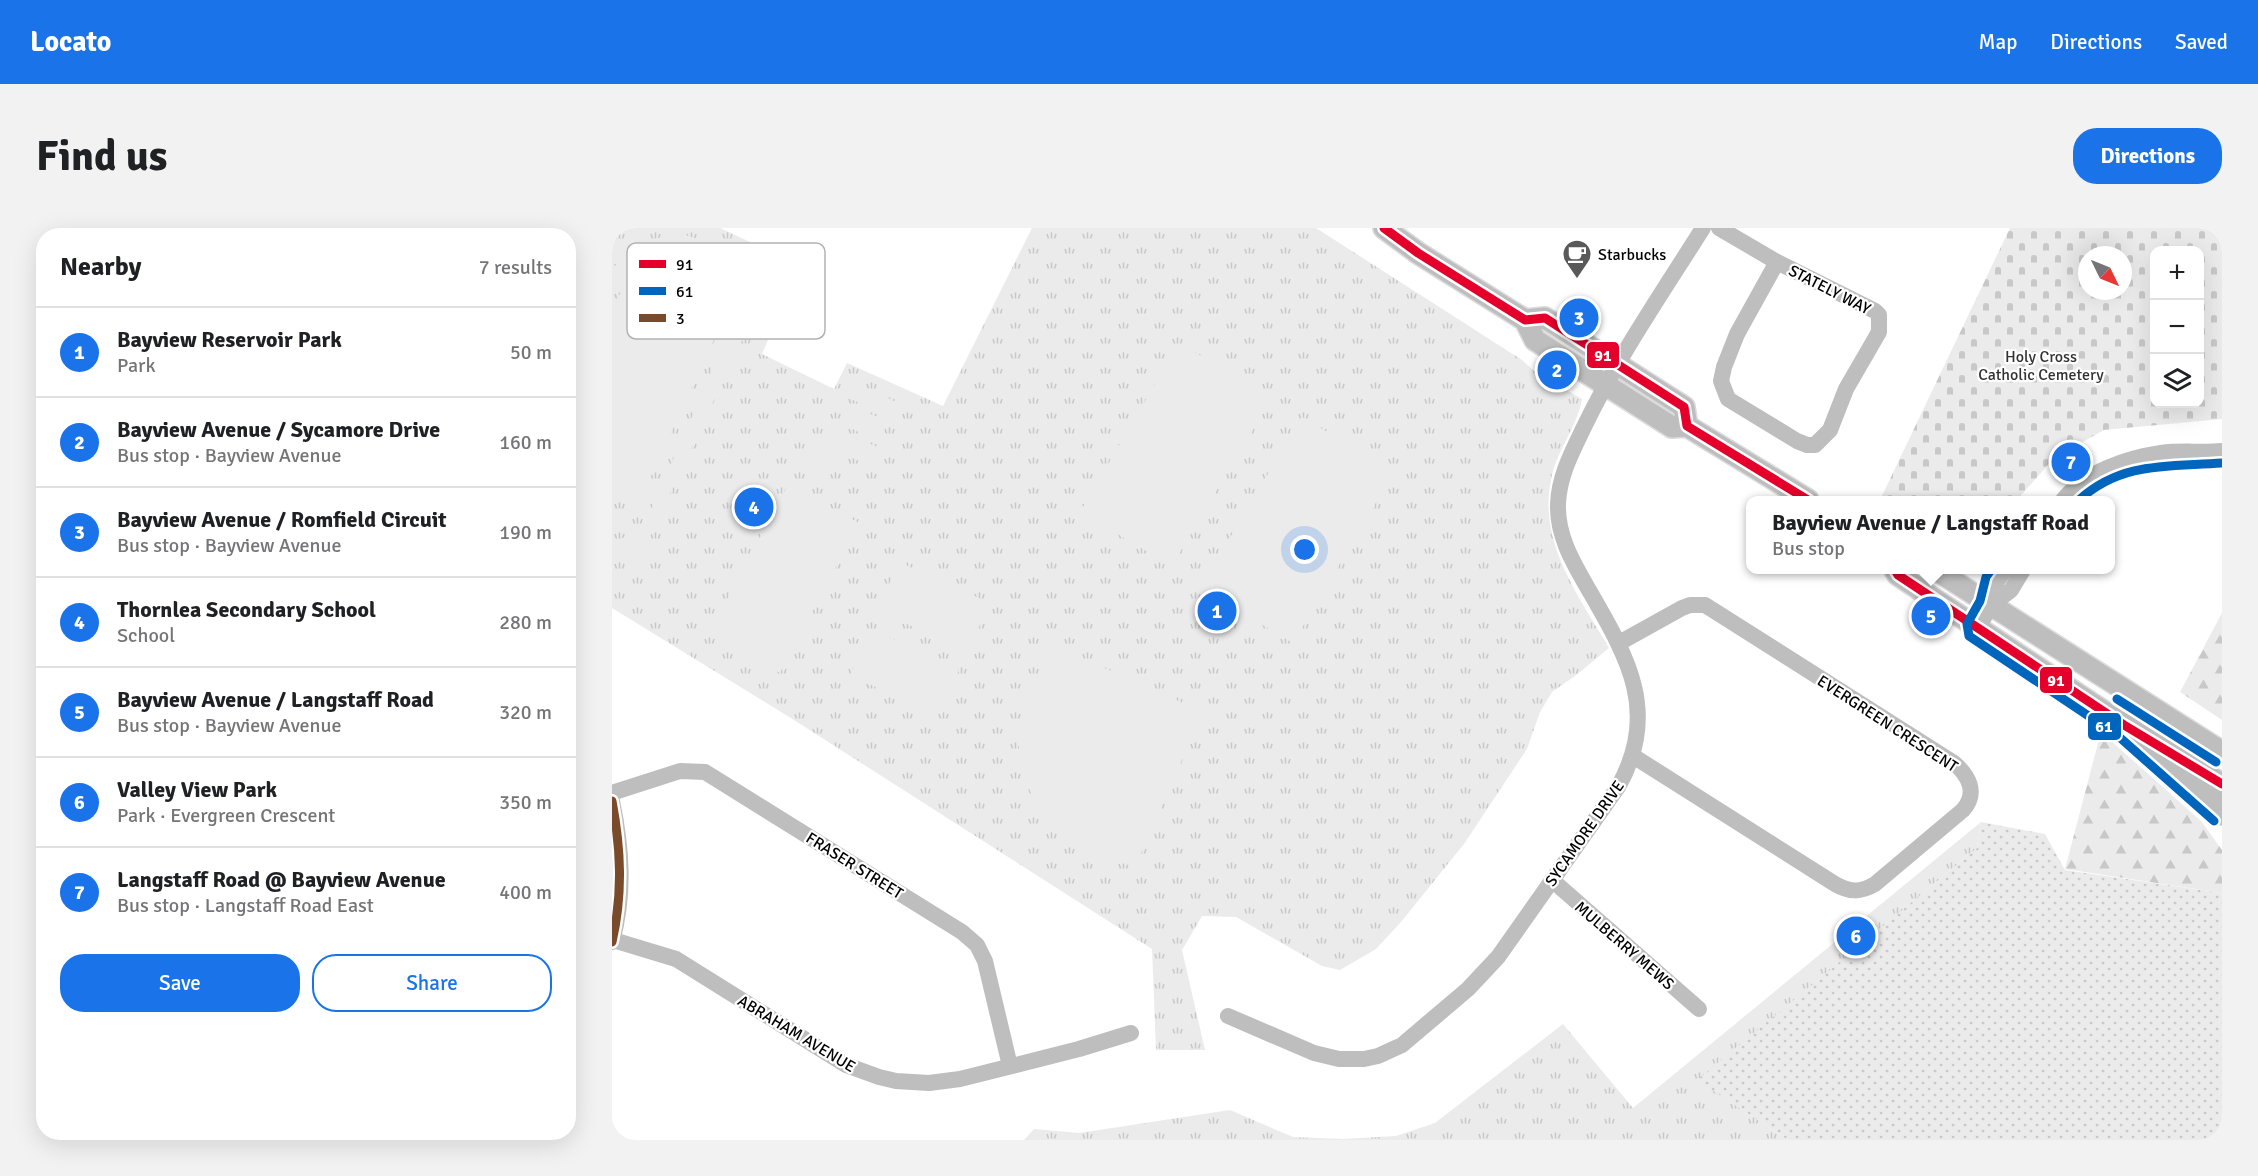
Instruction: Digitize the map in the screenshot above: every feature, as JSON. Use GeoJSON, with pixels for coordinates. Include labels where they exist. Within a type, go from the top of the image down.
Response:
{"type":"FeatureCollection","features":[{"type":"Feature","properties":{"kind":"highway"},"geometry":{"type":"LineString","coordinates":[[2124,725],[2222,812]]}},
{"type":"Feature","properties":{"kind":"main road"},"geometry":{"type":"LineString","coordinates":[[1383,228],[1418,253],[1525,320],[1535,340],[1611,374],[1672,427],[1687,426],[1800,496]]}},
{"type":"Feature","properties":{"kind":"main road"},"geometry":{"type":"LineString","coordinates":[[1899,574],[2124,725],[2222,784]]}},
{"type":"Feature","properties":{"kind":"main road"},"geometry":{"type":"LineString","coordinates":[[1942,574],[2222,752]]}},
{"type":"Feature","properties":{"kind":"street","name":"SYCAMORE DRIVE"},"geometry":{"type":"LineString","coordinates":[[1228,1016],[1326,1057],[1364,1059],[1391,1051],[1412,1037],[1484,973],[1617,787],[1633,756],[1637,737],[1637,697],[1633,676],[1619,643],[1570,558],[1560,525],[1558,504],[1561,483],[1568,461],[1611,374],[1703,228]]}},
{"type":"Feature","properties":{"kind":"street","name":"STATELY WAY"},"geometry":{"type":"LineString","coordinates":[[1719,228],[1777,262],[1880,315],[1880,332],[1846,389],[1830,430],[1815,445],[1807,446],[1785,435],[1728,399],[1721,381],[1737,334],[1777,262]]}},
{"type":"Feature","properties":{"kind":"street"},"geometry":{"type":"LineString","coordinates":[[2066,496],[2070,491],[2122,462],[2163,453],[2222,451]]}},
{"type":"Feature","properties":{"kind":"street"},"geometry":{"type":"LineString","coordinates":[[1978,628],[1992,605],[1997,581],[2002,574]]}},
{"type":"Feature","properties":{"kind":"street"},"geometry":{"type":"LineString","coordinates":[[1992,605],[2011,590],[2021,574]]}},
{"type":"Feature","properties":{"kind":"street","name":"EVERGREEN CRESCENT"},"geometry":{"type":"LineString","coordinates":[[1619,643],[1682,608],[1690,605],[1705,605],[1954,763],[1966,775],[1972,791],[1967,805],[1875,884],[1867,889],[1852,891],[1835,884],[1633,756]]}},
{"type":"Feature","properties":{"kind":"street","name":"FRASER STREET"},"geometry":{"type":"LineString","coordinates":[[612,793],[680,771],[705,772],[962,932],[977,945],[985,961],[1010,1066]]}},
{"type":"Feature","properties":{"kind":"street"},"geometry":{"type":"LineString","coordinates":[[612,801],[619,835],[621,872],[620,906],[612,941]]}},
{"type":"Feature","properties":{"kind":"street","name":"MULBERRY MEWS"},"geometry":{"type":"LineString","coordinates":[[1552,880],[1699,1010]]}},
{"type":"Feature","properties":{"kind":"street","name":"ABRAHAM AVENUE"},"geometry":{"type":"LineString","coordinates":[[612,941],[676,959],[831,1057],[870,1075],[896,1081],[929,1083],[960,1079],[1079,1049],[1131,1033]]}},
{"type":"Feature","properties":{"kind":"green space"},"geometry":{"type":"Polygon","coordinates":[[[612,228],[720,228],[751,243],[627,243],[627,339],[769,339],[762,354],[834,389],[847,363],[943,406],[1032,228],[1316,228],[1522,360],[1534,371],[1582,399],[1576,420],[1551,480],[1550,526],[1564,568],[1574,589],[1609,648],[1552,692],[1540,712],[1527,749],[1464,844],[1401,922],[1376,949],[1340,970],[1322,966],[1236,917],[1202,916],[1182,950],[1205,1050],[1156,1050],[1152,949],[794,720],[612,608],[612,228]]]}},
{"type":"Feature","properties":{"kind":"green space","name":"Holy Cross Catholic Cemetery"},"geometry":{"type":"Polygon","coordinates":[[[2010,228],[2222,228],[2222,419],[2104,430],[2054,458],[2021,496],[1882,496],[2010,228]]]}},
{"type":"Feature","properties":{"kind":"green space"},"geometry":{"type":"Polygon","coordinates":[[[686,235],[708,243],[641,243],[664,237],[686,235]]]}},
{"type":"Feature","properties":{"kind":"green space"},"geometry":{"type":"Polygon","coordinates":[[[627,252],[627,270],[612,295],[613,271],[627,252]]]}},
{"type":"Feature","properties":{"kind":"green space"},"geometry":{"type":"Polygon","coordinates":[[[624,285],[627,286],[627,339],[714,339],[637,506],[612,494],[612,310],[624,285]]]}},
{"type":"Feature","properties":{"kind":"green space"},"geometry":{"type":"Polygon","coordinates":[[[726,339],[743,339],[630,579],[622,576],[633,551],[612,556],[612,544],[637,530],[650,512],[726,339]]]}},
{"type":"Feature","properties":{"kind":"green space"},"geometry":{"type":"Polygon","coordinates":[[[1179,343],[1272,397],[1172,566],[1080,512],[1179,343]]]}},
{"type":"Feature","properties":{"kind":"green space"},"geometry":{"type":"Polygon","coordinates":[[[856,383],[898,403],[891,418],[849,398],[856,383]]]}},
{"type":"Feature","properties":{"kind":"green space"},"geometry":{"type":"Polygon","coordinates":[[[847,403],[888,422],[879,442],[838,422],[847,403]]]}},
{"type":"Feature","properties":{"kind":"green space"},"geometry":{"type":"Polygon","coordinates":[[[1302,417],[1394,472],[1293,643],[1200,588],[1302,417]]]}},
{"type":"Feature","properties":{"kind":"green space"},"geometry":{"type":"Polygon","coordinates":[[[835,427],[877,447],[868,465],[826,446],[835,427]]]}},
{"type":"Feature","properties":{"kind":"green space"},"geometry":{"type":"Polygon","coordinates":[[[814,453],[838,465],[833,475],[808,464],[814,453]]]}},
{"type":"Feature","properties":{"kind":"green space"},"geometry":{"type":"Polygon","coordinates":[[[845,468],[869,480],[864,491],[840,479],[845,468]]]}},
{"type":"Feature","properties":{"kind":"green space"},"geometry":{"type":"Polygon","coordinates":[[[788,485],[859,523],[780,673],[708,635],[788,485]]]}},
{"type":"Feature","properties":{"kind":"green space"},"geometry":{"type":"Polygon","coordinates":[[[899,562],[990,603],[968,651],[877,611],[899,562]]]}},
{"type":"Feature","properties":{"kind":"green space"},"geometry":{"type":"Polygon","coordinates":[[[2222,613],[2222,720],[2180,692],[2222,613]]]}},
{"type":"Feature","properties":{"kind":"green space"},"geometry":{"type":"Polygon","coordinates":[[[872,629],[959,670],[937,716],[850,675],[872,629]]]}},
{"type":"Feature","properties":{"kind":"green space"},"geometry":{"type":"Polygon","coordinates":[[[1050,644],[1203,712],[1135,867],[1091,854],[1071,842],[1037,805],[1020,771],[1018,726],[1050,644]]]}},
{"type":"Feature","properties":{"kind":"green space"},"geometry":{"type":"Polygon","coordinates":[[[2101,732],[2201,821],[2222,850],[2222,893],[2065,869],[2101,732]]]}},
{"type":"Feature","properties":{"kind":"green space"},"geometry":{"type":"Polygon","coordinates":[[[1981,822],[2045,834],[2065,870],[2222,893],[2222,1140],[1788,1140],[1696,1080],[1977,848],[1981,822]]]}},
{"type":"Feature","properties":{"kind":"green space"},"geometry":{"type":"Polygon","coordinates":[[[1981,822],[1977,848],[1697,1080],[1788,1140],[1024,1140],[1034,1129],[1079,1133],[1230,1110],[1293,1137],[1342,1139],[1396,1136],[1435,1123],[1563,1024],[1633,1108],[1981,822]]]}},
{"type":"Feature","properties":{"kind":"transit line","name":"91"},"geometry":{"type":"LineString","coordinates":[[1384,228],[1418,253],[1525,320],[1545,318],[1684,407],[1687,426],[1801,496]]}},
{"type":"Feature","properties":{"kind":"transit line","name":"61"},"geometry":{"type":"LineString","coordinates":[[2084,496],[2095,487],[2129,472],[2165,466],[2222,463]]}},
{"type":"Feature","properties":{"kind":"transit line","name":"91"},"geometry":{"type":"LineString","coordinates":[[1897,574],[2124,725],[2222,784]]}},
{"type":"Feature","properties":{"kind":"transit line","name":"61"},"geometry":{"type":"LineString","coordinates":[[1988,574],[1980,601],[1967,624],[1969,636],[2117,735],[2214,821]]}},
{"type":"Feature","properties":{"kind":"transit line","name":"61"},"geometry":{"type":"LineString","coordinates":[[2117,699],[2216,762]]}},
{"type":"Feature","properties":{"kind":"transit line","name":"3"},"geometry":{"type":"LineString","coordinates":[[612,801],[620,872],[616,924],[612,942]]}},
{"type":"Feature","properties":{"kind":"place","name":"Starbucks"},"geometry":{"type":"Point","coordinates":[1577,280]}},
{"type":"Feature","properties":{"kind":"place","name":"Bayview Avenue / Romfield Circuit"},"geometry":{"type":"Point","coordinates":[1579,318]}},
{"type":"Feature","properties":{"kind":"place","name":"Bayview Avenue / Sycamore Drive"},"geometry":{"type":"Point","coordinates":[1557,370]}},
{"type":"Feature","properties":{"kind":"place","name":"Langstaff Road @ Bayview Avenue"},"geometry":{"type":"Point","coordinates":[2071,462]}},
{"type":"Feature","properties":{"kind":"place","name":"Thornlea Secondary School"},"geometry":{"type":"Point","coordinates":[754,507]}},
{"type":"Feature","properties":{"kind":"place","name":"Bayview Reservoir Park"},"geometry":{"type":"Point","coordinates":[1217,611]}},
{"type":"Feature","properties":{"kind":"place","name":"Bayview Avenue / Langstaff Road"},"geometry":{"type":"Point","coordinates":[1931,616]}},
{"type":"Feature","properties":{"kind":"place","name":"Valley View Park"},"geometry":{"type":"Point","coordinates":[1856,936]}}]}
